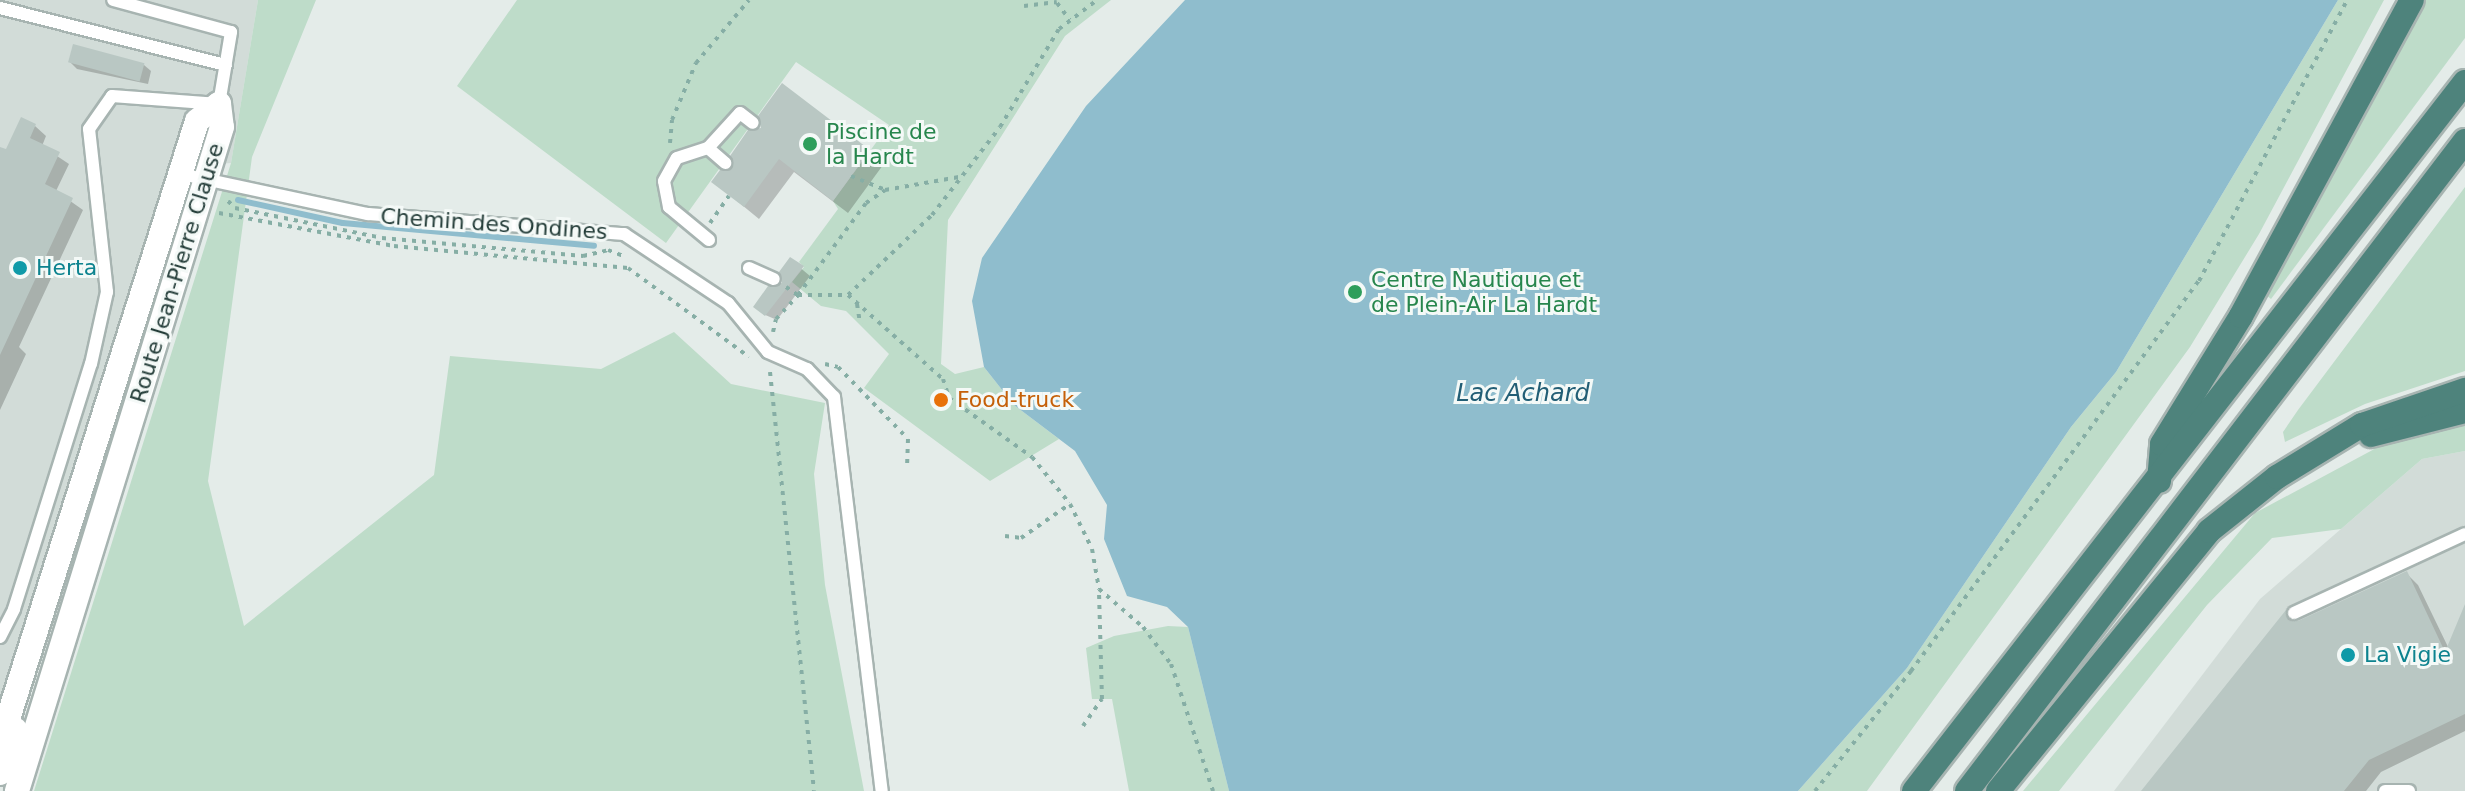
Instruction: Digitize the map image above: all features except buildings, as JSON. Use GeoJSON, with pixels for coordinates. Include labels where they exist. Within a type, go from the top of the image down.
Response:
{"type":"FeatureCollection","features":[{"type":"Feature","properties":{"kind":"highway"},"geometry":{"type":"LineString","coordinates":[[2159,481],[2162,444],[2241,316],[2412,0]]}},
{"type":"Feature","properties":{"kind":"highway"},"geometry":{"type":"LineString","coordinates":[[1914,791],[2159,481],[2465,82]]}},
{"type":"Feature","properties":{"kind":"highway"},"geometry":{"type":"LineString","coordinates":[[1967,791],[2465,141]]}},
{"type":"Feature","properties":{"kind":"highway"},"geometry":{"type":"LineString","coordinates":[[1998,791],[2209,531],[2277,477],[2333,442],[2399,410],[2465,390]]}},
{"type":"Feature","properties":{"kind":"highway"},"geometry":{"type":"LineString","coordinates":[[2333,442],[2465,411]]}},
{"type":"Feature","properties":{"kind":"street","name":"Route Jean-Pierre Clause"},"geometry":{"type":"LineString","coordinates":[[0,744],[197,121],[219,104]]}},
{"type":"Feature","properties":{"kind":"street","name":"Route Jean-Pierre Clause"},"geometry":{"type":"LineString","coordinates":[[17,791],[222,127],[219,104]]}},
{"type":"Feature","properties":{"kind":"street","name":"Route Jean-Pierre Clause"},"geometry":{"type":"LineString","coordinates":[[0,773],[16,727],[8,719]]}},
{"type":"Feature","properties":{"kind":"lane"},"geometry":{"type":"LineString","coordinates":[[0,637],[14,609],[87,378],[107,292],[89,129],[112,96],[219,104],[226,65],[231,32],[113,0]]}},
{"type":"Feature","properties":{"kind":"lane"},"geometry":{"type":"LineString","coordinates":[[0,8],[226,65]]}},
{"type":"Feature","properties":{"kind":"lane"},"geometry":{"type":"LineString","coordinates":[[709,240],[669,207],[667,169],[677,158],[708,148],[740,113],[753,123]]}},
{"type":"Feature","properties":{"kind":"lane"},"geometry":{"type":"LineString","coordinates":[[708,148],[725,163]]}},
{"type":"Feature","properties":{"kind":"lane","name":"Chemin des Ondines"},"geometry":{"type":"LineString","coordinates":[[181,174],[205,182],[368,214],[624,234],[728,303],[768,352],[807,369],[834,397],[882,791]]}},
{"type":"Feature","properties":{"kind":"lane"},"geometry":{"type":"LineString","coordinates":[[749,268],[774,279]]}},
{"type":"Feature","properties":{"kind":"lane"},"geometry":{"type":"LineString","coordinates":[[2294,613],[2460,536]]}},
{"type":"Feature","properties":{"kind":"lane"},"geometry":{"type":"LineString","coordinates":[[2385,791],[2409,791]]}},
{"type":"Feature","properties":{"kind":"path"},"geometry":{"type":"LineString","coordinates":[[667,169],[672,120],[696,63],[749,0]]}},
{"type":"Feature","properties":{"kind":"path"},"geometry":{"type":"LineString","coordinates":[[848,295],[932,215],[1000,127],[1059,29],[1097,0]]}},
{"type":"Feature","properties":{"kind":"path"},"geometry":{"type":"LineString","coordinates":[[1815,791],[1911,671],[2199,281],[2347,0]]}},
{"type":"Feature","properties":{"kind":"path"},"geometry":{"type":"LineString","coordinates":[[1024,6],[1058,1],[1070,20]]}},
{"type":"Feature","properties":{"kind":"path"},"geometry":{"type":"LineString","coordinates":[[851,176],[885,190]]}},
{"type":"Feature","properties":{"kind":"path"},"geometry":{"type":"LineString","coordinates":[[776,319],[798,295],[809,274],[866,203],[885,190],[961,176]]}},
{"type":"Feature","properties":{"kind":"path"},"geometry":{"type":"LineString","coordinates":[[721,207],[729,196]]}},
{"type":"Feature","properties":{"kind":"path"},"geometry":{"type":"LineString","coordinates":[[197,209],[394,246],[628,268],[770,373]]}},
{"type":"Feature","properties":{"kind":"path"},"geometry":{"type":"LineString","coordinates":[[798,295],[848,295],[943,379],[949,398],[1032,457],[1070,504],[1092,549],[1099,589],[1102,699],[1083,726]]}},
{"type":"Feature","properties":{"kind":"path"},"geometry":{"type":"LineString","coordinates":[[857,302],[860,324]]}},
{"type":"Feature","properties":{"kind":"path"},"geometry":{"type":"LineString","coordinates":[[768,352],[814,791]]}},
{"type":"Feature","properties":{"kind":"path"},"geometry":{"type":"LineString","coordinates":[[810,361],[838,367],[885,410],[908,439],[907,467]]}},
{"type":"Feature","properties":{"kind":"path"},"geometry":{"type":"LineString","coordinates":[[1005,536],[1021,538],[1070,504]]}},
{"type":"Feature","properties":{"kind":"path"},"geometry":{"type":"LineString","coordinates":[[1099,589],[1143,627],[1171,664],[1213,791]]}},
{"type":"Feature","properties":{"kind":"shaded area"},"geometry":{"type":"Polygon","coordinates":[[[0,0],[258,0],[231,163],[168,168],[0,702],[0,0]]]}},
{"type":"Feature","properties":{"kind":"shaded area"},"geometry":{"type":"Polygon","coordinates":[[[2465,451],[2465,791],[2114,791],[2260,599],[2422,459],[2465,451]]]}},
{"type":"Feature","properties":{"kind":"green space"},"geometry":{"type":"Polygon","coordinates":[[[258,0],[316,0],[252,157],[208,481],[244,626],[434,475],[450,356],[601,369],[674,332],[731,384],[825,403],[814,474],[825,585],[864,791],[34,791],[231,163],[258,0]]]}},
{"type":"Feature","properties":{"kind":"green space"},"geometry":{"type":"Polygon","coordinates":[[[517,0],[1111,0],[1065,36],[948,220],[941,364],[955,374],[984,367],[1014,405],[1059,439],[990,481],[864,388],[889,354],[846,311],[821,306],[792,282],[804,267],[799,262],[838,209],[833,201],[889,125],[796,62],[666,243],[457,86],[517,0]]]}},
{"type":"Feature","properties":{"kind":"green space"},"geometry":{"type":"Polygon","coordinates":[[[2338,0],[2384,0],[2259,234],[2190,347],[1867,791],[1798,791],[1907,668],[2071,427],[2116,372],[2338,0]]]}},
{"type":"Feature","properties":{"kind":"green space"},"geometry":{"type":"Polygon","coordinates":[[[2425,0],[2465,0],[2465,38],[2271,299],[2266,295],[2425,0]]]}},
{"type":"Feature","properties":{"kind":"green space"},"geometry":{"type":"Polygon","coordinates":[[[2465,187],[2465,371],[2365,404],[2285,442],[2283,432],[2298,410],[2465,187]]]}},
{"type":"Feature","properties":{"kind":"green space"},"geometry":{"type":"Polygon","coordinates":[[[2465,423],[2465,451],[2422,459],[2341,529],[2272,538],[2207,605],[2059,791],[2023,791],[2255,513],[2393,439],[2465,423]]]}},
{"type":"Feature","properties":{"kind":"green space"},"geometry":{"type":"Polygon","coordinates":[[[1168,626],[1188,627],[1229,791],[1129,791],[1112,699],[1092,699],[1086,648],[1114,636],[1168,626]]]}},
{"type":"Feature","properties":{"kind":"water","name":"Lac Achard"},"geometry":{"type":"Polygon","coordinates":[[[1185,0],[2338,0],[2116,372],[2071,427],[1907,668],[1798,791],[1229,791],[1188,627],[1167,607],[1127,596],[1104,539],[1107,505],[1075,451],[1014,405],[984,367],[972,301],[982,258],[1086,106],[1185,0]]]}},
{"type":"Feature","properties":{"kind":"waterway"},"geometry":{"type":"LineString","coordinates":[[238,200],[343,223],[594,246]]}},
{"type":"Feature","properties":{"kind":"place","name":"Piscine de la Hardt"},"geometry":{"type":"Point","coordinates":[810,144]}},
{"type":"Feature","properties":{"kind":"place","name":"Herta"},"geometry":{"type":"Point","coordinates":[20,268]}},
{"type":"Feature","properties":{"kind":"place","name":"Centre Nautique et de Plein-Air La Hardt"},"geometry":{"type":"Point","coordinates":[1355,292]}},
{"type":"Feature","properties":{"kind":"place","name":"Food-truck"},"geometry":{"type":"Point","coordinates":[941,400]}},
{"type":"Feature","properties":{"kind":"place","name":"La Vigie"},"geometry":{"type":"Point","coordinates":[2348,655]}}]}
